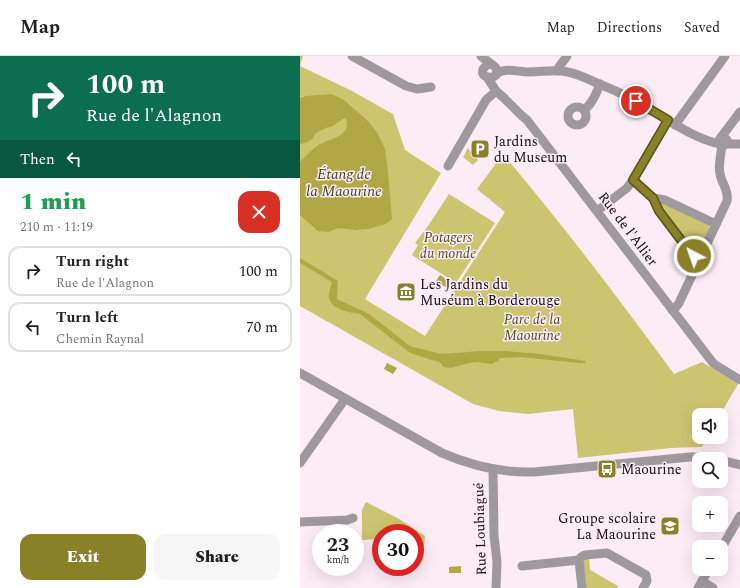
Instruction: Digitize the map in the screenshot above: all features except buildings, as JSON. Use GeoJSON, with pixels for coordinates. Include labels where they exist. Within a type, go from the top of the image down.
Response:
{"type":"FeatureCollection","features":[{"type":"Feature","properties":{"kind":"street"},"geometry":{"type":"LineString","coordinates":[[352,56],[406,86],[417,89],[431,87]]}},
{"type":"Feature","properties":{"kind":"street","name":"Rue de l'Allier"},"geometry":{"type":"LineString","coordinates":[[480,56],[491,71],[496,91],[527,120],[714,364],[740,380]]}},
{"type":"Feature","properties":{"kind":"street"},"geometry":{"type":"LineString","coordinates":[[558,71],[567,56]]}},
{"type":"Feature","properties":{"kind":"street"},"geometry":{"type":"LineString","coordinates":[[597,211],[627,188],[672,123],[725,56]]}},
{"type":"Feature","properties":{"kind":"street"},"geometry":{"type":"LineString","coordinates":[[491,71],[558,71],[574,73],[636,101],[687,132],[712,142],[723,141],[740,144]]}},
{"type":"Feature","properties":{"kind":"street"},"geometry":{"type":"LineString","coordinates":[[584,110],[589,106],[596,95],[600,84]]}},
{"type":"Feature","properties":{"kind":"street"},"geometry":{"type":"LineString","coordinates":[[448,166],[486,100],[496,91]]}},
{"type":"Feature","properties":{"kind":"street"},"geometry":{"type":"LineString","coordinates":[[672,310],[679,303],[727,201],[727,192],[720,173],[723,141],[729,127],[740,112]]}},
{"type":"Feature","properties":{"kind":"street"},"geometry":{"type":"LineString","coordinates":[[633,180],[653,198],[659,211],[690,252],[699,259]]}},
{"type":"Feature","properties":{"kind":"street"},"geometry":{"type":"LineString","coordinates":[[653,198],[665,200],[716,224]]}},
{"type":"Feature","properties":{"kind":"street"},"geometry":{"type":"LineString","coordinates":[[300,373],[442,454],[458,460],[493,469],[534,472],[692,457]]}},
{"type":"Feature","properties":{"kind":"street"},"geometry":{"type":"LineString","coordinates":[[300,463],[345,399]]}},
{"type":"Feature","properties":{"kind":"street"},"geometry":{"type":"LineString","coordinates":[[728,462],[740,465]]}},
{"type":"Feature","properties":{"kind":"street","name":"Rue Loubiagué"},"geometry":{"type":"LineString","coordinates":[[493,469],[497,562],[496,588]]}},
{"type":"Feature","properties":{"kind":"street"},"geometry":{"type":"LineString","coordinates":[[726,540],[740,516]]}},
{"type":"Feature","properties":{"kind":"street"},"geometry":{"type":"LineString","coordinates":[[300,522],[347,520],[353,518]]}},
{"type":"Feature","properties":{"kind":"street"},"geometry":{"type":"LineString","coordinates":[[522,566],[580,559],[585,555],[607,553],[646,576],[647,581],[643,588]]}},
{"type":"Feature","properties":{"kind":"street"},"geometry":{"type":"LineString","coordinates":[[580,559],[582,588]]}},
{"type":"Feature","properties":{"kind":"street"},"geometry":{"type":"LineString","coordinates":[[705,576],[700,585],[713,588]]}},
{"type":"Feature","properties":{"kind":"green space"},"geometry":{"type":"Polygon","coordinates":[[[300,56],[303,56],[300,66],[300,56]]]}},
{"type":"Feature","properties":{"kind":"green space","name":"Parc de la Maourine"},"geometry":{"type":"Polygon","coordinates":[[[300,66],[350,90],[393,114],[405,150],[441,173],[365,299],[425,336],[505,212],[477,189],[503,154],[590,262],[674,374],[702,362],[738,384],[724,408],[692,408],[692,444],[704,444],[702,447],[671,448],[578,458],[573,409],[528,414],[499,411],[473,404],[300,306],[300,66]]]}},
{"type":"Feature","properties":{"kind":"green space"},"geometry":{"type":"Polygon","coordinates":[[[468,148],[478,160],[473,165],[463,157],[468,148]]]}},
{"type":"Feature","properties":{"kind":"green space","name":"Potagers du monde"},"geometry":{"type":"Polygon","coordinates":[[[449,194],[495,223],[456,283],[412,255],[418,245],[415,243],[449,194]]]}},
{"type":"Feature","properties":{"kind":"green space"},"geometry":{"type":"Polygon","coordinates":[[[662,203],[709,225],[710,228],[698,252],[695,252],[661,210],[660,205],[662,203]]]}},
{"type":"Feature","properties":{"kind":"green space"},"geometry":{"type":"Polygon","coordinates":[[[366,502],[407,524],[372,524],[372,539],[364,540],[362,510],[366,502]]]}},
{"type":"Feature","properties":{"kind":"green space"},"geometry":{"type":"Polygon","coordinates":[[[589,557],[590,570],[618,586],[617,588],[586,588],[583,558],[589,557]]]}},
{"type":"Feature","properties":{"kind":"water","name":"Étang de la Maourine"},"geometry":{"type":"Polygon","coordinates":[[[332,94],[344,100],[367,120],[377,132],[385,149],[392,219],[386,224],[368,229],[355,230],[338,228],[328,232],[318,231],[300,215],[300,162],[317,146],[342,134],[347,125],[346,119],[344,118],[333,126],[316,133],[308,142],[300,144],[300,98],[306,96],[332,94]]]}},
{"type":"Feature","properties":{"kind":"water"},"geometry":{"type":"Polygon","coordinates":[[[300,258],[338,281],[337,299],[369,314],[410,346],[442,354],[504,351],[540,354],[585,361],[585,363],[522,357],[500,358],[492,364],[477,362],[451,368],[443,367],[441,363],[410,353],[360,314],[342,310],[333,305],[329,298],[332,282],[300,263],[300,258]]]}},
{"type":"Feature","properties":{"kind":"water"},"geometry":{"type":"Polygon","coordinates":[[[440,275],[454,284],[450,290],[436,281],[440,275]]]}},
{"type":"Feature","properties":{"kind":"water"},"geometry":{"type":"Polygon","coordinates":[[[387,363],[397,368],[393,374],[384,369],[387,363]]]}},
{"type":"Feature","properties":{"kind":"water"},"geometry":{"type":"Polygon","coordinates":[[[461,566],[461,573],[449,573],[449,567],[461,566]]]}},
{"type":"Feature","properties":{"kind":"place","name":"Jardins du Museum"},"geometry":{"type":"Point","coordinates":[480,149]}},
{"type":"Feature","properties":{"kind":"place","name":"Les Jardins du Muséum à Borderouge"},"geometry":{"type":"Point","coordinates":[406,292]}},
{"type":"Feature","properties":{"kind":"place","name":"Maourine"},"geometry":{"type":"Point","coordinates":[607,469]}},
{"type":"Feature","properties":{"kind":"place","name":"Groupe scolaire La Maourine"},"geometry":{"type":"Point","coordinates":[670,526]}},
{"type":"Feature","properties":{"kind":"route"},"geometry":{"type":"LineString","coordinates":[[636,101],[668,120],[633,180],[653,198],[659,211],[694,256]]}}]}
